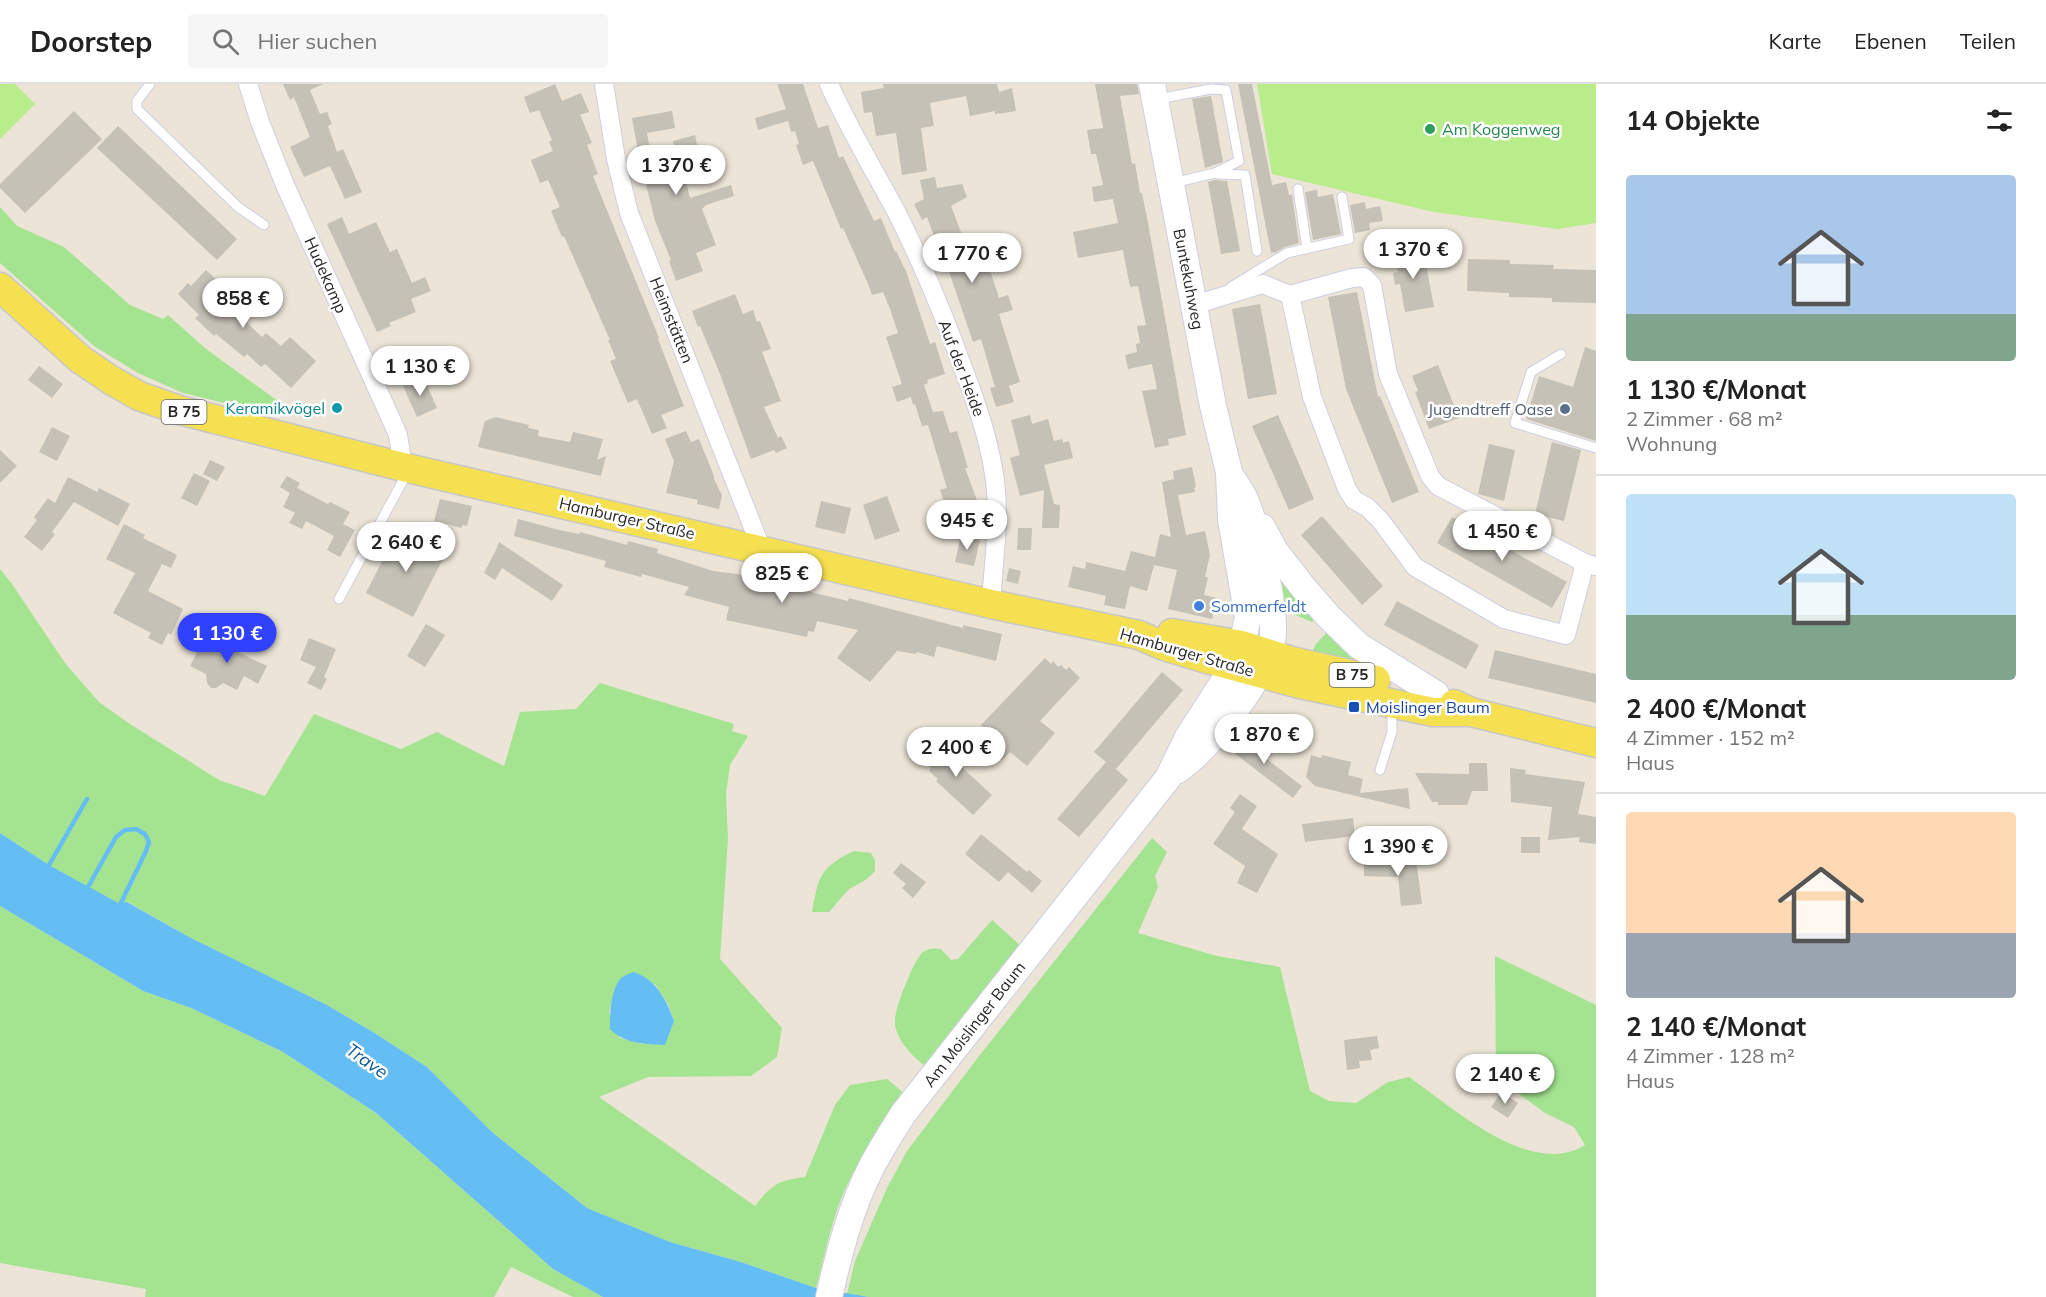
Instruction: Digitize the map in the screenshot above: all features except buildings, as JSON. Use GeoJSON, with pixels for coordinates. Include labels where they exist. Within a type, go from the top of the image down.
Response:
{"type":"FeatureCollection","features":[{"type":"Feature","properties":{"kind":"main road","name":"Buntekuhweg"},"geometry":{"type":"LineString","coordinates":[[1154,92],[1171,184],[1199,298],[1213,406],[1229,472],[1231,520],[1248,617],[1250,659]]}},
{"type":"Feature","properties":{"kind":"main road","name":"Hamburger Straße"},"geometry":{"type":"LineString","coordinates":[[0,287],[80,359],[140,396],[179,410],[406,467],[991,604],[1143,636],[1164,646],[1250,659],[1287,681],[1391,703]]}},
{"type":"Feature","properties":{"kind":"main road","name":"Buntekuhweg"},"geometry":{"type":"LineString","coordinates":[[1229,472],[1246,501],[1268,585],[1274,621],[1272,640],[1250,659]]}},
{"type":"Feature","properties":{"kind":"main road"},"geometry":{"type":"LineString","coordinates":[[1246,501],[1275,551],[1328,616],[1359,646],[1436,694]]}},
{"type":"Feature","properties":{"kind":"main road","name":"B 75"},"geometry":{"type":"LineString","coordinates":[[1250,659],[1292,661],[1436,694],[1471,712],[1596,743]]}},
{"type":"Feature","properties":{"kind":"main road","name":"Am Moislinger Baum"},"geometry":{"type":"LineString","coordinates":[[831,1288],[847,1228],[860,1192],[871,1168],[903,1114],[1168,777],[1188,737],[1219,691],[1250,659]]}},
{"type":"Feature","properties":{"kind":"main road","name":"B 75"},"geometry":{"type":"LineString","coordinates":[[1391,703],[1433,712],[1471,712]]}},
{"type":"Feature","properties":{"kind":"street","name":"Hudekamp"},"geometry":{"type":"LineString","coordinates":[[248,84],[260,122],[285,185],[398,435],[406,467]]}},
{"type":"Feature","properties":{"kind":"street","name":"Heimstätten"},"geometry":{"type":"LineString","coordinates":[[604,84],[616,159],[629,213],[762,550]]}},
{"type":"Feature","properties":{"kind":"street","name":"Auf der Heide"},"geometry":{"type":"LineString","coordinates":[[830,84],[922,268],[949,330],[983,421],[996,488],[997,518],[991,604]]}},
{"type":"Feature","properties":{"kind":"street"},"geometry":{"type":"LineString","coordinates":[[1199,298],[1263,284],[1290,295],[1352,278],[1364,277],[1372,285],[1388,374],[1430,476],[1438,486],[1590,565],[1566,635],[1504,619],[1415,567],[1381,521],[1367,507],[1354,500],[1347,489],[1312,397],[1290,295]]}},
{"type":"Feature","properties":{"kind":"lane"},"geometry":{"type":"LineString","coordinates":[[150,84],[137,101],[137,109],[238,207],[264,225]]}},
{"type":"Feature","properties":{"kind":"lane"},"geometry":{"type":"LineString","coordinates":[[1154,92],[1213,86],[1226,90],[1239,160],[1215,173],[1171,184]]}},
{"type":"Feature","properties":{"kind":"lane"},"geometry":{"type":"LineString","coordinates":[[1215,173],[1245,175],[1257,251]]}},
{"type":"Feature","properties":{"kind":"lane"},"geometry":{"type":"LineString","coordinates":[[1298,189],[1307,248]]}},
{"type":"Feature","properties":{"kind":"lane"},"geometry":{"type":"LineString","coordinates":[[1199,298],[1287,253],[1349,239],[1342,197]]}},
{"type":"Feature","properties":{"kind":"lane"},"geometry":{"type":"LineString","coordinates":[[1561,354],[1531,372],[1515,423],[1596,448]]}},
{"type":"Feature","properties":{"kind":"lane"},"geometry":{"type":"LineString","coordinates":[[339,599],[406,467]]}},
{"type":"Feature","properties":{"kind":"lane"},"geometry":{"type":"LineString","coordinates":[[1380,770],[1392,732],[1391,703]]}},
{"type":"Feature","properties":{"kind":"green space"},"geometry":{"type":"Polygon","coordinates":[[[0,84],[15,84],[35,104],[0,139],[0,84]]]}},
{"type":"Feature","properties":{"kind":"green space","name":"Am Koggenweg"},"geometry":{"type":"Polygon","coordinates":[[[1257,84],[1596,84],[1596,223],[1558,229],[1434,212],[1272,174],[1257,84]]]}},
{"type":"Feature","properties":{"kind":"green space"},"geometry":{"type":"Polygon","coordinates":[[[0,207],[17,226],[64,247],[130,305],[163,319],[168,315],[206,349],[282,404],[274,415],[183,393],[138,373],[94,346],[0,263],[0,207]]]}},
{"type":"Feature","properties":{"kind":"green space"},"geometry":{"type":"Polygon","coordinates":[[[1273,565],[1318,617],[1312,622],[1281,609],[1273,565]]]}},
{"type":"Feature","properties":{"kind":"green space"},"geometry":{"type":"Polygon","coordinates":[[[0,569],[65,663],[99,702],[219,780],[265,796],[314,714],[401,749],[437,732],[504,766],[520,712],[576,709],[600,683],[734,724],[732,731],[748,736],[730,765],[726,794],[728,839],[720,959],[782,1028],[777,1057],[751,1076],[648,1077],[599,1097],[755,1206],[776,1185],[805,1177],[835,1105],[850,1085],[887,1079],[906,1095],[867,1150],[847,1185],[833,1223],[816,1288],[741,1262],[670,1242],[587,1208],[492,1132],[427,1067],[373,1032],[325,1004],[189,937],[128,902],[120,905],[49,865],[0,833],[0,569]],[[655,984],[612,1002],[609,1012],[620,1038],[643,1044],[674,1021],[669,1006],[655,984]]]}},
{"type":"Feature","properties":{"kind":"green space"},"geometry":{"type":"Polygon","coordinates":[[[1329,630],[1380,670],[1311,654],[1316,644],[1329,630]]]}},
{"type":"Feature","properties":{"kind":"green space"},"geometry":{"type":"Polygon","coordinates":[[[1152,838],[1167,852],[1155,876],[1158,887],[1138,933],[1217,956],[1280,967],[1310,1091],[1329,1101],[1356,1103],[1388,1082],[1409,1077],[1469,1121],[1493,1135],[1517,1146],[1541,1153],[1564,1153],[1585,1145],[1574,1127],[1545,1113],[1496,1077],[1495,956],[1596,1005],[1596,1297],[869,1297],[847,1294],[855,1261],[887,1188],[907,1151],[1152,838]]]}},
{"type":"Feature","properties":{"kind":"green space"},"geometry":{"type":"Polygon","coordinates":[[[854,851],[871,853],[875,860],[875,871],[867,879],[849,889],[829,912],[812,912],[822,874],[842,857],[854,851]]]}},
{"type":"Feature","properties":{"kind":"green space"},"geometry":{"type":"Polygon","coordinates":[[[0,906],[143,991],[191,1008],[283,1052],[376,1113],[553,1269],[603,1297],[573,1297],[511,1267],[494,1297],[145,1297],[146,1289],[0,1263],[0,906]]]}},
{"type":"Feature","properties":{"kind":"green space"},"geometry":{"type":"Polygon","coordinates":[[[992,920],[1021,946],[928,1068],[901,1041],[896,1027],[898,1005],[910,973],[919,956],[929,949],[941,949],[951,960],[958,959],[992,920]]]}},
{"type":"Feature","properties":{"kind":"water","name":"Trave"},"geometry":{"type":"Polygon","coordinates":[[[0,833],[49,865],[120,904],[127,902],[189,937],[325,1004],[373,1032],[427,1067],[492,1132],[587,1208],[670,1242],[741,1262],[816,1288],[869,1297],[603,1297],[553,1269],[376,1113],[283,1052],[191,1008],[143,991],[0,906],[0,833]]]}},
{"type":"Feature","properties":{"kind":"water"},"geometry":{"type":"Polygon","coordinates":[[[633,972],[648,979],[668,1005],[674,1021],[665,1045],[622,1038],[610,1029],[614,991],[620,979],[633,972]]]}},
{"type":"Feature","properties":{"kind":"waterway"},"geometry":{"type":"LineString","coordinates":[[49,865],[87,799]]}},
{"type":"Feature","properties":{"kind":"waterway"},"geometry":{"type":"LineString","coordinates":[[88,887],[116,837],[125,830],[136,829],[145,834],[149,842],[146,851],[120,905]]}},
{"type":"Feature","properties":{"kind":"place","name":"Am Koggenweg"},"geometry":{"type":"Point","coordinates":[1430,129]}},
{"type":"Feature","properties":{"kind":"place","name":"Keramikvögel"},"geometry":{"type":"Point","coordinates":[337,408]}},
{"type":"Feature","properties":{"kind":"place","name":"Jugendtreff Oase"},"geometry":{"type":"Point","coordinates":[1565,409]}},
{"type":"Feature","properties":{"kind":"place","name":"Sommerfeldt"},"geometry":{"type":"Point","coordinates":[1199,606]}},
{"type":"Feature","properties":{"kind":"place","name":"Moislinger Baum"},"geometry":{"type":"Point","coordinates":[1354,707]}}]}
